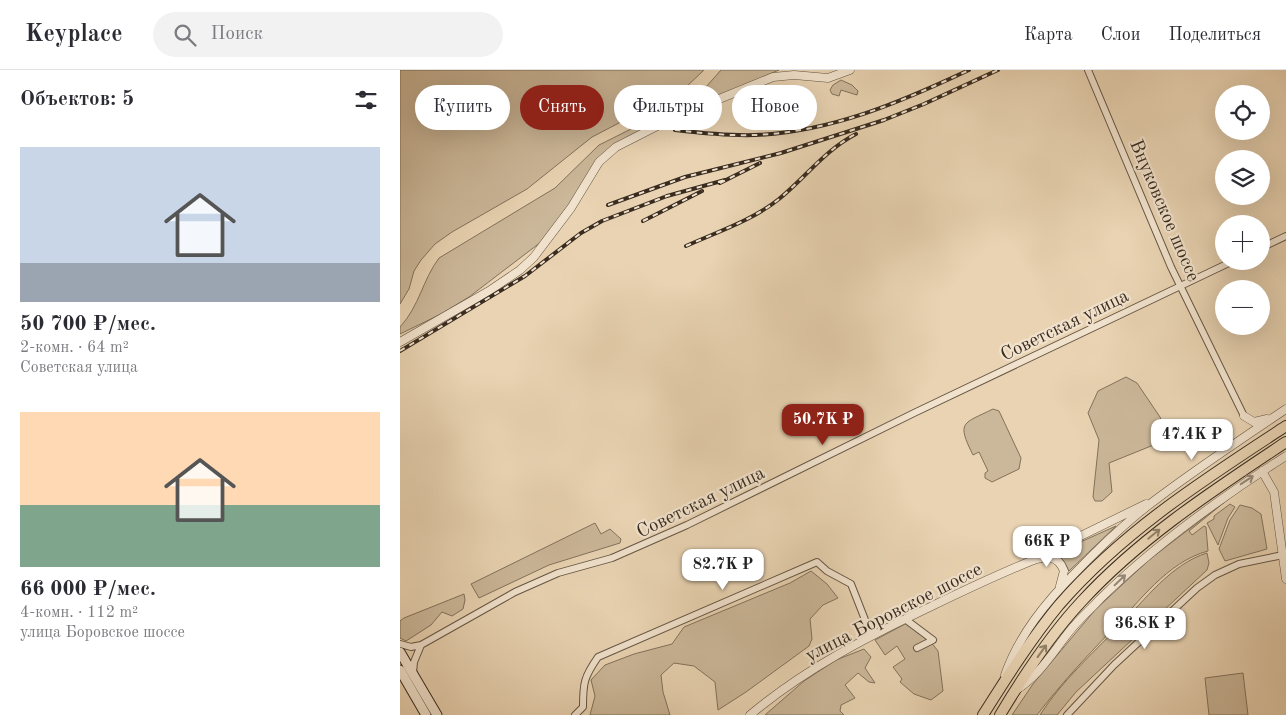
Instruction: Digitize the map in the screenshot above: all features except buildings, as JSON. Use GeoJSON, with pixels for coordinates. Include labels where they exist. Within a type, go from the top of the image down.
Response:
{"type":"FeatureCollection","features":[{"type":"Feature","properties":{"kind":"main road"},"geometry":{"type":"LineString","coordinates":[[983,715],[1002,684],[1047,621],[1075,588],[1105,558],[1175,500],[1286,426]]}},
{"type":"Feature","properties":{"kind":"main road"},"geometry":{"type":"LineString","coordinates":[[1000,715],[1014,691],[1065,621],[1125,558],[1156,532],[1210,493],[1286,442]]}},
{"type":"Feature","properties":{"kind":"main road"},"geometry":{"type":"LineString","coordinates":[[400,652],[437,715]]}},
{"type":"Feature","properties":{"kind":"main road"},"geometry":{"type":"LineString","coordinates":[[400,670],[426,715]]}},
{"type":"Feature","properties":{"kind":"street"},"geometry":{"type":"LineString","coordinates":[[400,342],[489,291],[520,270],[534,257],[571,208],[599,162],[616,147],[673,118],[773,78],[794,75],[828,78],[850,70]]}},
{"type":"Feature","properties":{"kind":"street","name":"Внуковское шоссе"},"geometry":{"type":"LineString","coordinates":[[1088,70],[1180,286],[1244,416]]}},
{"type":"Feature","properties":{"kind":"street"},"geometry":{"type":"LineString","coordinates":[[1270,244],[1286,236]]}},
{"type":"Feature","properties":{"kind":"street","name":"Советская улица"},"geometry":{"type":"LineString","coordinates":[[421,645],[515,592],[558,573],[612,558],[686,525],[914,413],[1215,269]]}},
{"type":"Feature","properties":{"kind":"street"},"geometry":{"type":"LineString","coordinates":[[1002,684],[1024,635],[1058,590],[1104,543],[1157,499],[1286,409]]}},
{"type":"Feature","properties":{"kind":"street"},"geometry":{"type":"LineString","coordinates":[[1244,416],[1254,422],[1274,417]]}},
{"type":"Feature","properties":{"kind":"street"},"geometry":{"type":"LineString","coordinates":[[1240,441],[1247,430],[1244,416]]}},
{"type":"Feature","properties":{"kind":"street"},"geometry":{"type":"LineString","coordinates":[[1014,691],[1028,682],[1073,628],[1128,572],[1175,533],[1243,483],[1286,456]]}},
{"type":"Feature","properties":{"kind":"street"},"geometry":{"type":"LineString","coordinates":[[1262,471],[1274,492],[1286,579]]}},
{"type":"Feature","properties":{"kind":"street","name":"улица Боровское шоссе"},"geometry":{"type":"LineString","coordinates":[[750,715],[810,670],[871,635],[1031,561],[1157,499]]}},
{"type":"Feature","properties":{"kind":"street"},"geometry":{"type":"LineString","coordinates":[[1067,715],[1156,625],[1205,582],[1239,564],[1283,555]]}},
{"type":"Feature","properties":{"kind":"street"},"geometry":{"type":"LineString","coordinates":[[1031,561],[1046,556],[1056,559],[1064,573],[1058,590]]}},
{"type":"Feature","properties":{"kind":"street"},"geometry":{"type":"LineString","coordinates":[[575,715],[583,707],[583,683],[598,657],[817,562],[827,571],[851,584],[871,635]]}},
{"type":"Feature","properties":{"kind":"street"},"geometry":{"type":"LineString","coordinates":[[905,619],[933,640],[917,648]]}},
{"type":"Feature","properties":{"kind":"street"},"geometry":{"type":"LineString","coordinates":[[400,644],[411,647],[421,645]]}},
{"type":"Feature","properties":{"kind":"street"},"geometry":{"type":"LineString","coordinates":[[413,673],[414,662],[421,645]]}},
{"type":"Feature","properties":{"kind":"shaded area"},"geometry":{"type":"Polygon","coordinates":[[[400,70],[704,70],[688,85],[614,85],[614,126],[592,137],[527,189],[452,232],[435,244],[414,271],[409,289],[400,304],[400,70]]]}},
{"type":"Feature","properties":{"kind":"shaded area"},"geometry":{"type":"Polygon","coordinates":[[[721,70],[779,70],[744,85],[732,85],[732,90],[722,94],[722,85],[708,85],[721,70]]]}},
{"type":"Feature","properties":{"kind":"shaded area"},"geometry":{"type":"Polygon","coordinates":[[[841,80],[852,85],[858,91],[857,95],[841,90],[839,96],[832,94],[830,90],[833,85],[841,80]]]}},
{"type":"Feature","properties":{"kind":"shaded area"},"geometry":{"type":"Polygon","coordinates":[[[629,130],[646,130],[610,149],[541,242],[469,297],[441,314],[400,334],[400,327],[417,302],[439,258],[555,188],[599,145],[629,130]]]}},
{"type":"Feature","properties":{"kind":"shaded area"},"geometry":{"type":"Polygon","coordinates":[[[1126,377],[1137,383],[1160,417],[1166,433],[1156,444],[1109,463],[1112,492],[1102,501],[1095,501],[1093,497],[1099,440],[1088,413],[1098,391],[1126,377]]]}},
{"type":"Feature","properties":{"kind":"shaded area"},"geometry":{"type":"Polygon","coordinates":[[[993,409],[999,411],[1021,458],[1019,469],[992,482],[985,478],[985,473],[988,471],[979,452],[973,455],[964,429],[969,421],[993,409]]]}},
{"type":"Feature","properties":{"kind":"shaded area"},"geometry":{"type":"Polygon","coordinates":[[[1231,497],[1189,531],[1192,535],[1204,526],[1206,527],[1208,551],[1193,556],[1179,564],[1155,584],[1073,672],[1037,715],[1012,715],[1033,684],[1095,610],[1150,559],[1231,497]]]}},
{"type":"Feature","properties":{"kind":"shaded area"},"geometry":{"type":"Polygon","coordinates":[[[1230,504],[1235,507],[1228,518],[1218,545],[1207,523],[1230,504]]]}},
{"type":"Feature","properties":{"kind":"shaded area"},"geometry":{"type":"Polygon","coordinates":[[[1240,505],[1252,508],[1261,514],[1267,549],[1225,561],[1219,549],[1230,520],[1240,505]]]}},
{"type":"Feature","properties":{"kind":"shaded area"},"geometry":{"type":"Polygon","coordinates":[[[595,523],[601,534],[610,529],[621,539],[620,543],[549,565],[479,598],[471,584],[595,523]]]}},
{"type":"Feature","properties":{"kind":"shaded area"},"geometry":{"type":"Polygon","coordinates":[[[1116,526],[1069,571],[1064,561],[1056,553],[1116,526]]]}},
{"type":"Feature","properties":{"kind":"shaded area"},"geometry":{"type":"Polygon","coordinates":[[[1207,553],[1209,563],[1207,570],[1076,692],[1057,715],[1040,715],[1067,680],[1159,584],[1182,565],[1207,553]]]}},
{"type":"Feature","properties":{"kind":"shaded area"},"geometry":{"type":"Polygon","coordinates":[[[811,571],[827,584],[838,598],[823,605],[810,619],[812,639],[809,646],[746,692],[718,710],[715,682],[694,666],[674,663],[661,675],[663,692],[670,715],[590,715],[595,696],[591,680],[605,665],[634,654],[672,644],[684,627],[790,583],[811,571]]]}},
{"type":"Feature","properties":{"kind":"shaded area"},"geometry":{"type":"Polygon","coordinates":[[[464,594],[463,609],[452,616],[442,612],[431,625],[406,641],[400,638],[400,621],[404,618],[464,594]]]}},
{"type":"Feature","properties":{"kind":"shaded area"},"geometry":{"type":"Polygon","coordinates":[[[907,623],[930,641],[938,651],[943,691],[931,700],[914,694],[900,682],[902,679],[893,667],[905,659],[897,646],[885,655],[875,640],[907,623]]]}},
{"type":"Feature","properties":{"kind":"shaded area"},"geometry":{"type":"Polygon","coordinates":[[[864,649],[871,657],[865,668],[875,683],[869,682],[858,673],[845,685],[855,698],[841,705],[840,711],[844,715],[765,715],[804,681],[836,660],[864,649]]]}},
{"type":"Feature","properties":{"kind":"shaded area"},"geometry":{"type":"Polygon","coordinates":[[[1243,673],[1248,715],[1209,715],[1205,678],[1243,673]]]}},
{"type":"Feature","properties":{"kind":"railway"},"geometry":{"type":"LineString","coordinates":[[675,130],[755,135],[811,128],[838,122],[891,104],[969,70]]}},
{"type":"Feature","properties":{"kind":"railway"},"geometry":{"type":"LineString","coordinates":[[608,205],[685,177],[781,153],[884,120],[998,70]]}},
{"type":"Feature","properties":{"kind":"railway"},"geometry":{"type":"LineString","coordinates":[[686,246],[734,225],[769,206],[789,191],[835,148],[856,134]]}},
{"type":"Feature","properties":{"kind":"railway"},"geometry":{"type":"LineString","coordinates":[[720,183],[760,163]]}},
{"type":"Feature","properties":{"kind":"railway"},"geometry":{"type":"LineString","coordinates":[[400,351],[525,276],[581,233],[602,221],[667,196],[725,180]]}},
{"type":"Feature","properties":{"kind":"railway"},"geometry":{"type":"LineString","coordinates":[[643,221],[702,191]]}}]}
